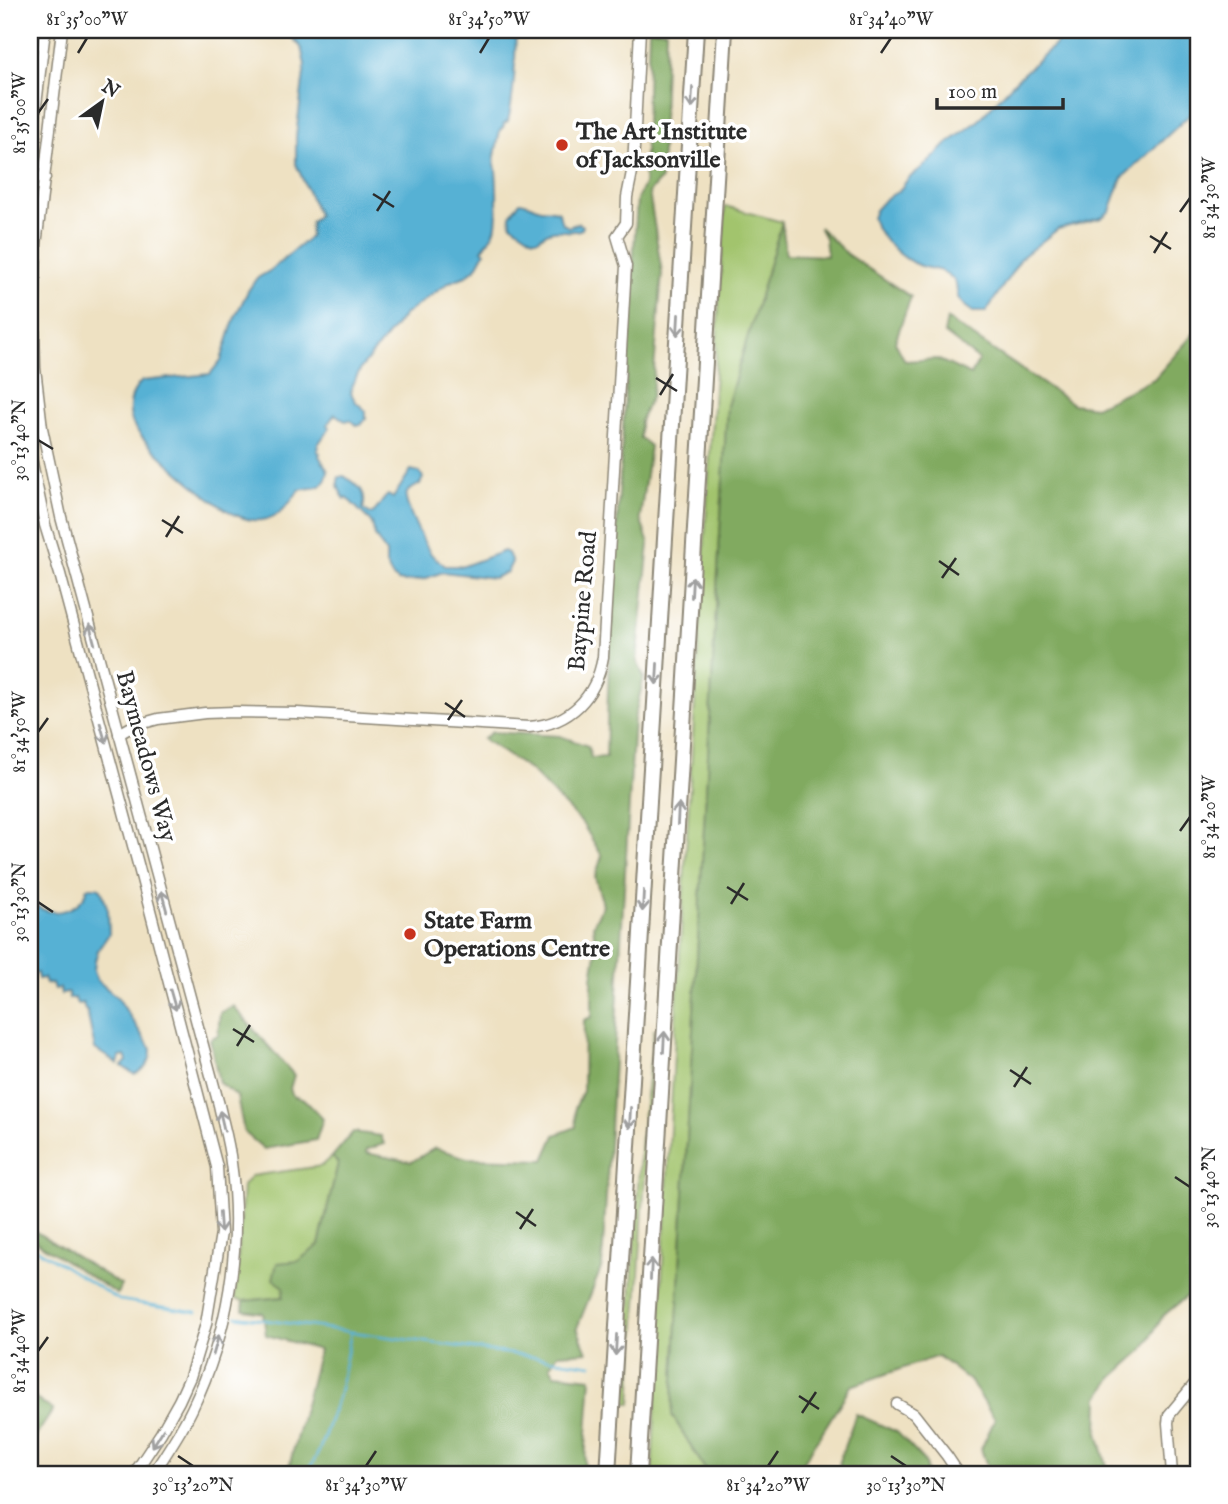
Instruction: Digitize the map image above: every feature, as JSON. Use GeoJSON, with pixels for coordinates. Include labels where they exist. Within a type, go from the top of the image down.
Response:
{"type":"FeatureCollection","features":[{"type":"Feature","properties":{"kind":"highway"},"geometry":{"type":"LineString","coordinates":[[608,1474],[696,30]]}},
{"type":"Feature","properties":{"kind":"highway"},"geometry":{"type":"LineString","coordinates":[[638,1474],[725,30]]}},
{"type":"Feature","properties":{"kind":"highway"},"geometry":{"type":"LineString","coordinates":[[599,1474],[612,1411]]}},
{"type":"Feature","properties":{"kind":"street"},"geometry":{"type":"LineString","coordinates":[[30,155],[45,30]]}},
{"type":"Feature","properties":{"kind":"street","name":"Baymeadows Way"},"geometry":{"type":"LineString","coordinates":[[62,30],[36,245],[32,368],[53,485],[219,1105],[234,1190],[232,1280],[211,1366],[192,1409],[153,1474]]}},
{"type":"Feature","properties":{"kind":"street","name":"Baypine Road"},"geometry":{"type":"LineString","coordinates":[[119,734],[133,726],[158,719],[235,712],[297,713],[529,727],[568,715],[592,691],[598,680],[603,657],[626,266],[617,236],[626,223],[633,167],[640,30]]}},
{"type":"Feature","properties":{"kind":"street"},"geometry":{"type":"LineString","coordinates":[[30,177],[45,178]]}},
{"type":"Feature","properties":{"kind":"street","name":"Baymeadows Way"},"geometry":{"type":"LineString","coordinates":[[30,453],[46,525],[132,840],[216,1167],[220,1233],[206,1324],[190,1377],[179,1401],[134,1474]]}},
{"type":"Feature","properties":{"kind":"street"},"geometry":{"type":"LineString","coordinates":[[1172,1474],[1169,1415],[1198,1380]]}},
{"type":"Feature","properties":{"kind":"street"},"geometry":{"type":"LineString","coordinates":[[179,1401],[192,1409]]}},
{"type":"Feature","properties":{"kind":"street"},"geometry":{"type":"LineString","coordinates":[[897,1404],[914,1415],[958,1474]]}},
{"type":"Feature","properties":{"kind":"green space"},"geometry":{"type":"Polygon","coordinates":[[[649,30],[666,30],[661,179],[649,192],[662,273],[652,395],[640,421],[640,438],[650,446],[640,518],[649,544],[637,661],[644,677],[634,719],[602,1266],[577,1328],[587,1352],[558,1354],[550,1366],[555,1374],[591,1378],[584,1474],[283,1474],[290,1463],[319,1350],[266,1335],[263,1313],[243,1310],[244,1301],[283,1297],[284,1287],[273,1279],[277,1263],[298,1261],[319,1245],[338,1163],[332,1157],[353,1132],[381,1136],[384,1144],[366,1150],[366,1153],[411,1162],[435,1148],[467,1158],[544,1160],[555,1135],[576,1127],[575,1108],[583,1091],[584,1020],[592,1017],[592,978],[596,953],[593,925],[603,905],[595,877],[602,856],[582,823],[531,771],[483,739],[492,732],[560,736],[588,746],[591,758],[606,757],[609,656],[637,199],[644,184],[649,30]]]}},
{"type":"Feature","properties":{"kind":"green space"},"geometry":{"type":"Polygon","coordinates":[[[725,206],[782,222],[727,406],[672,1415],[708,1474],[652,1474],[675,1033],[725,206]]]}},
{"type":"Feature","properties":{"kind":"green space"},"geometry":{"type":"Polygon","coordinates":[[[782,222],[786,254],[827,256],[825,238],[819,227],[848,255],[911,297],[895,342],[905,361],[937,359],[971,375],[979,360],[944,333],[947,319],[1073,404],[1095,407],[1154,379],[1198,329],[1198,1287],[1163,1316],[1143,1350],[1113,1377],[1099,1397],[1098,1433],[1109,1474],[990,1474],[981,1449],[995,1419],[971,1382],[938,1356],[851,1386],[796,1474],[708,1474],[672,1415],[727,406],[782,222]]]}},
{"type":"Feature","properties":{"kind":"green space"},"geometry":{"type":"Polygon","coordinates":[[[233,1006],[294,1075],[290,1089],[293,1096],[305,1100],[323,1119],[316,1140],[264,1149],[244,1132],[237,1096],[219,1083],[210,1039],[218,1035],[220,1013],[233,1006]]]}},
{"type":"Feature","properties":{"kind":"green space"},"geometry":{"type":"Polygon","coordinates":[[[654,1029],[631,1403],[625,1403],[641,1137],[654,1029]]]}},
{"type":"Feature","properties":{"kind":"green space"},"geometry":{"type":"Polygon","coordinates":[[[332,1157],[338,1163],[319,1245],[298,1262],[284,1287],[283,1297],[244,1301],[235,1299],[243,1186],[251,1176],[322,1166],[332,1157]]]}},
{"type":"Feature","properties":{"kind":"green space"},"geometry":{"type":"Polygon","coordinates":[[[30,1228],[121,1285],[117,1294],[30,1238],[30,1228]]]}},
{"type":"Feature","properties":{"kind":"green space"},"geometry":{"type":"Polygon","coordinates":[[[30,1395],[53,1410],[30,1445],[30,1395]]]}},
{"type":"Feature","properties":{"kind":"green space"},"geometry":{"type":"Polygon","coordinates":[[[856,1414],[897,1432],[925,1462],[927,1474],[842,1474],[839,1461],[856,1414]]]}},
{"type":"Feature","properties":{"kind":"water"},"geometry":{"type":"Polygon","coordinates":[[[285,30],[516,30],[514,76],[508,121],[500,130],[494,161],[497,195],[495,230],[482,250],[485,252],[477,267],[466,276],[450,282],[404,315],[361,368],[351,393],[366,411],[366,419],[361,425],[357,425],[335,414],[327,425],[330,427],[317,446],[319,456],[328,471],[322,485],[299,490],[279,513],[268,519],[256,520],[242,518],[213,500],[151,447],[134,426],[130,402],[142,381],[210,374],[221,360],[235,317],[256,279],[271,270],[310,237],[311,222],[318,215],[296,164],[296,136],[305,65],[301,47],[285,30]]]}},
{"type":"Feature","properties":{"kind":"water"},"geometry":{"type":"Polygon","coordinates":[[[1071,30],[1198,30],[1198,107],[1122,178],[1110,211],[1101,218],[1058,229],[1022,257],[986,312],[973,312],[959,299],[956,284],[951,277],[906,259],[885,239],[872,218],[885,199],[899,191],[908,179],[947,144],[977,122],[1016,80],[1071,30]]]}},
{"type":"Feature","properties":{"kind":"water"},"geometry":{"type":"Polygon","coordinates":[[[520,202],[557,211],[564,225],[569,227],[578,223],[583,226],[582,229],[571,232],[551,231],[533,239],[511,224],[510,215],[520,202]]]}},
{"type":"Feature","properties":{"kind":"water"},"geometry":{"type":"Polygon","coordinates":[[[411,470],[420,472],[423,478],[420,484],[408,491],[407,502],[421,536],[434,557],[445,566],[464,566],[504,551],[512,562],[507,572],[494,578],[443,572],[404,582],[392,576],[386,565],[386,553],[375,536],[372,523],[345,499],[338,480],[344,476],[357,486],[363,493],[363,509],[371,514],[388,495],[393,498],[411,470]]]}},
{"type":"Feature","properties":{"kind":"water"},"geometry":{"type":"Polygon","coordinates":[[[89,887],[101,889],[108,910],[109,934],[98,950],[95,961],[97,980],[118,998],[151,1049],[147,1064],[134,1074],[122,1066],[127,1061],[125,1056],[120,1057],[118,1064],[95,1049],[83,1003],[77,1004],[75,998],[69,999],[68,993],[61,994],[60,988],[54,989],[52,983],[46,984],[44,978],[38,979],[37,973],[31,974],[30,934],[33,920],[30,900],[44,910],[60,911],[75,905],[89,887]]]}},
{"type":"Feature","properties":{"kind":"waterway"},"geometry":{"type":"LineString","coordinates":[[30,1245],[119,1300],[197,1312]]}},
{"type":"Feature","properties":{"kind":"waterway"},"geometry":{"type":"LineString","coordinates":[[236,1316],[592,1365]]}},
{"type":"Feature","properties":{"kind":"waterway"},"geometry":{"type":"LineString","coordinates":[[307,1474],[319,1451],[339,1394],[351,1332]]}},
{"type":"Feature","properties":{"kind":"place","name":"The Art Institute of Jacksonville"},"geometry":{"type":"Point","coordinates":[562,145]}},
{"type":"Feature","properties":{"kind":"place","name":"State Farm Operations Centre"},"geometry":{"type":"Point","coordinates":[410,934]}}]}
